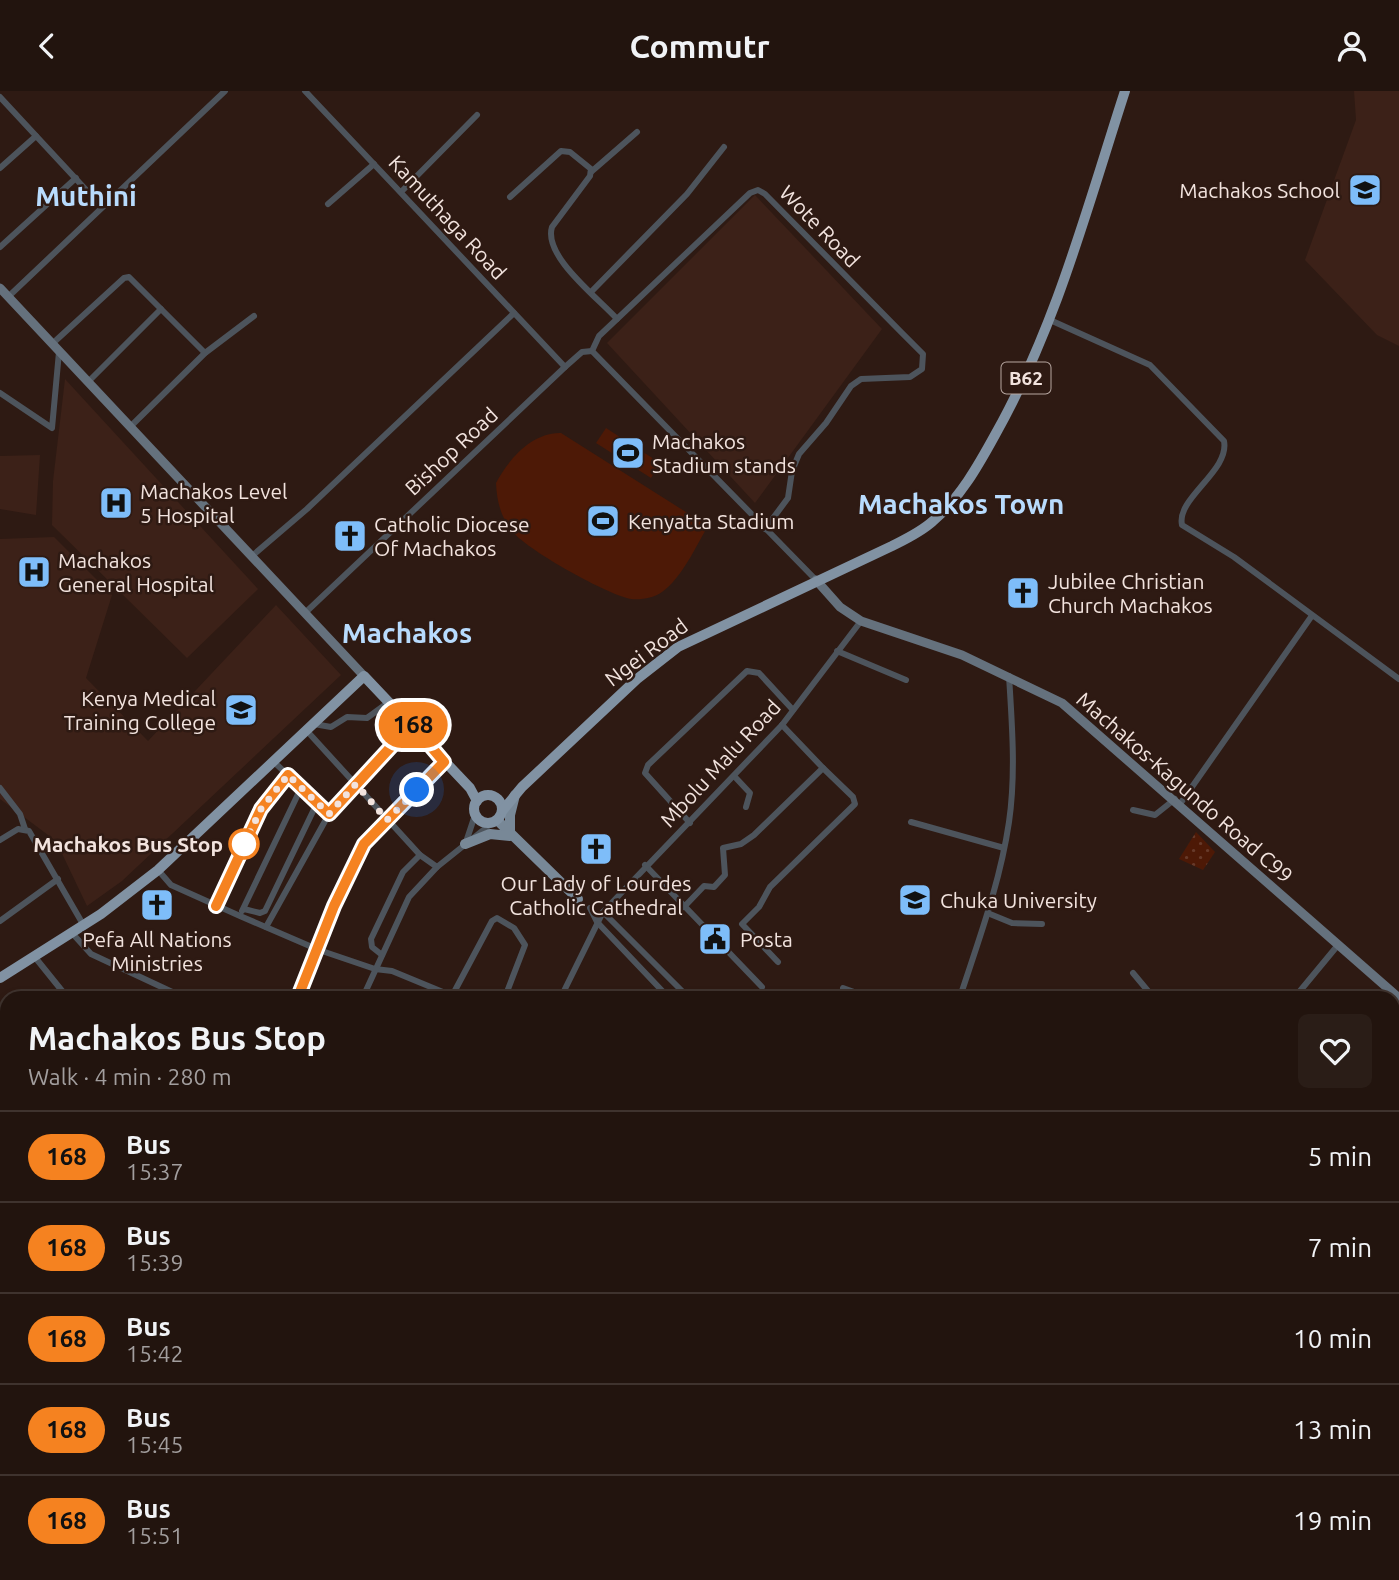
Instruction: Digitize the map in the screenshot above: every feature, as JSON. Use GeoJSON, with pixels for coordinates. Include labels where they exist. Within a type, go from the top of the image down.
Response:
{"type":"FeatureCollection","features":[{"type":"Feature","properties":{"kind":"highway","name":"B62"},"geometry":{"type":"LineString","coordinates":[[816,580],[926,527],[946,509],[972,475],[1009,410],[1050,320],[1125,91]]}},
{"type":"Feature","properties":{"kind":"highway","name":"Ngei Road"},"geometry":{"type":"LineString","coordinates":[[519,791],[637,678],[678,647],[816,580]]}},
{"type":"Feature","properties":{"kind":"highway"},"geometry":{"type":"LineString","coordinates":[[0,978],[84,926],[158,870],[364,676],[470,788],[484,796],[498,798],[503,810]]}},
{"type":"Feature","properties":{"kind":"highway","name":"B62"},"geometry":{"type":"LineString","coordinates":[[494,822],[519,791]]}},
{"type":"Feature","properties":{"kind":"highway"},"geometry":{"type":"LineString","coordinates":[[484,796],[519,791]]}},
{"type":"Feature","properties":{"kind":"highway"},"geometry":{"type":"LineString","coordinates":[[484,796],[475,815],[481,822],[494,822]]}},
{"type":"Feature","properties":{"kind":"main road"},"geometry":{"type":"LineString","coordinates":[[0,288],[364,676]]}},
{"type":"Feature","properties":{"kind":"main road","name":"Machakos-Kagundo Road C99"},"geometry":{"type":"LineString","coordinates":[[816,580],[840,607],[861,621],[946,649],[1053,697],[1078,715],[1178,801],[1391,991]]}},
{"type":"Feature","properties":{"kind":"main road"},"geometry":{"type":"LineString","coordinates":[[510,836],[510,815],[519,791]]}},
{"type":"Feature","properties":{"kind":"main road"},"geometry":{"type":"LineString","coordinates":[[494,822],[578,899]]}},
{"type":"Feature","properties":{"kind":"main road"},"geometry":{"type":"LineString","coordinates":[[465,844],[490,834],[510,836]]}},
{"type":"Feature","properties":{"kind":"street"},"geometry":{"type":"LineString","coordinates":[[9,297],[225,91]]}},
{"type":"Feature","properties":{"kind":"street","name":"Kamuthaga Road"},"geometry":{"type":"LineString","coordinates":[[305,91],[565,367]]}},
{"type":"Feature","properties":{"kind":"street"},"geometry":{"type":"LineString","coordinates":[[0,97],[102,207]]}},
{"type":"Feature","properties":{"kind":"street"},"geometry":{"type":"LineString","coordinates":[[401,192],[477,115]]}},
{"type":"Feature","properties":{"kind":"street"},"geometry":{"type":"LineString","coordinates":[[617,319],[592,291],[558,260],[550,232],[592,172],[638,132]]}},
{"type":"Feature","properties":{"kind":"street"},"geometry":{"type":"LineString","coordinates":[[0,168],[36,136]]}},
{"type":"Feature","properties":{"kind":"street"},"geometry":{"type":"LineString","coordinates":[[592,291],[687,194],[724,147]]}},
{"type":"Feature","properties":{"kind":"street"},"geometry":{"type":"LineString","coordinates":[[510,197],[561,151],[570,152],[592,172]]}},
{"type":"Feature","properties":{"kind":"street"},"geometry":{"type":"LineString","coordinates":[[328,204],[374,164]]}},
{"type":"Feature","properties":{"kind":"street"},"geometry":{"type":"LineString","coordinates":[[0,247],[76,178]]}},
{"type":"Feature","properties":{"kind":"street","name":"Wote Road"},"geometry":{"type":"LineString","coordinates":[[592,351],[599,336],[750,193],[758,190],[923,354],[923,366],[910,377],[861,379],[850,386],[826,423],[799,454],[792,471],[788,498],[765,529]]}},
{"type":"Feature","properties":{"kind":"street"},"geometry":{"type":"LineString","coordinates":[[0,393],[52,428],[56,348],[125,277],[131,278],[205,353]]}},
{"type":"Feature","properties":{"kind":"street"},"geometry":{"type":"LineString","coordinates":[[88,383],[161,309]]}},
{"type":"Feature","properties":{"kind":"street"},"geometry":{"type":"LineString","coordinates":[[252,556],[307,509],[514,313]]}},
{"type":"Feature","properties":{"kind":"street"},"geometry":{"type":"LineString","coordinates":[[130,427],[205,353],[254,316]]}},
{"type":"Feature","properties":{"kind":"street"},"geometry":{"type":"LineString","coordinates":[[1050,320],[1150,365],[1224,441],[1221,460],[1183,512],[1182,525],[1234,557],[1311,617],[1399,679]]}},
{"type":"Feature","properties":{"kind":"street"},"geometry":{"type":"LineString","coordinates":[[592,351],[816,580]]}},
{"type":"Feature","properties":{"kind":"street","name":"Bishop Road"},"geometry":{"type":"LineString","coordinates":[[306,612],[565,367],[582,352],[592,351]]}},
{"type":"Feature","properties":{"kind":"street"},"geometry":{"type":"LineString","coordinates":[[1133,810],[1155,815],[1178,801],[1311,617]]}},
{"type":"Feature","properties":{"kind":"street","name":"Mbolu Malu Road"},"geometry":{"type":"LineString","coordinates":[[564,991],[603,912],[645,865],[690,823],[782,726],[861,621]]}},
{"type":"Feature","properties":{"kind":"street"},"geometry":{"type":"LineString","coordinates":[[837,651],[906,680]]}},
{"type":"Feature","properties":{"kind":"street"},"geometry":{"type":"LineString","coordinates":[[690,823],[645,773],[648,765],[747,671],[759,673],[793,710]]}},
{"type":"Feature","properties":{"kind":"street"},"geometry":{"type":"LineString","coordinates":[[962,991],[990,914],[1012,797],[1009,676]]}},
{"type":"Feature","properties":{"kind":"street"},"geometry":{"type":"LineString","coordinates":[[310,728],[331,727],[347,717],[367,718],[389,702]]}},
{"type":"Feature","properties":{"kind":"street"},"geometry":{"type":"LineString","coordinates":[[266,927],[329,814],[412,724]]}},
{"type":"Feature","properties":{"kind":"street"},"geometry":{"type":"LineString","coordinates":[[778,962],[742,924],[760,907],[770,887],[855,804],[852,797],[782,726]]}},
{"type":"Feature","properties":{"kind":"street"},"geometry":{"type":"LineString","coordinates":[[310,728],[387,820],[420,855],[437,867]]}},
{"type":"Feature","properties":{"kind":"street"},"geometry":{"type":"LineString","coordinates":[[273,761],[329,814]]}},
{"type":"Feature","properties":{"kind":"street"},"geometry":{"type":"LineString","coordinates":[[301,991],[351,868],[364,844],[444,762]]}},
{"type":"Feature","properties":{"kind":"street"},"geometry":{"type":"LineString","coordinates":[[684,907],[704,885],[714,887],[725,876],[723,848],[741,844],[754,835],[823,768]]}},
{"type":"Feature","properties":{"kind":"street"},"geometry":{"type":"LineString","coordinates":[[216,906],[261,809],[288,775]]}},
{"type":"Feature","properties":{"kind":"street"},"geometry":{"type":"LineString","coordinates":[[734,777],[750,793],[746,807]]}},
{"type":"Feature","properties":{"kind":"street"},"geometry":{"type":"LineString","coordinates":[[240,916],[300,788]]}},
{"type":"Feature","properties":{"kind":"street"},"geometry":{"type":"LineString","coordinates":[[0,789],[20,814],[25,829],[34,837],[84,926]]}},
{"type":"Feature","properties":{"kind":"street"},"geometry":{"type":"LineString","coordinates":[[244,909],[260,913],[265,911],[317,803]]}},
{"type":"Feature","properties":{"kind":"street"},"geometry":{"type":"LineString","coordinates":[[465,844],[475,815]]}},
{"type":"Feature","properties":{"kind":"street"},"geometry":{"type":"LineString","coordinates":[[366,991],[409,897],[437,867],[494,822]]}},
{"type":"Feature","properties":{"kind":"street"},"geometry":{"type":"LineString","coordinates":[[911,822],[1004,848]]}},
{"type":"Feature","properties":{"kind":"street"},"geometry":{"type":"LineString","coordinates":[[0,840],[18,829],[25,829]]}},
{"type":"Feature","properties":{"kind":"street"},"geometry":{"type":"LineString","coordinates":[[382,955],[372,947],[371,939],[403,872],[420,855]]}},
{"type":"Feature","properties":{"kind":"street"},"geometry":{"type":"LineString","coordinates":[[645,865],[762,987]]}},
{"type":"Feature","properties":{"kind":"street"},"geometry":{"type":"LineString","coordinates":[[158,870],[171,885],[216,906],[319,950],[376,969],[392,971],[439,991]]}},
{"type":"Feature","properties":{"kind":"street"},"geometry":{"type":"LineString","coordinates":[[0,922],[58,879]]}},
{"type":"Feature","properties":{"kind":"street"},"geometry":{"type":"LineString","coordinates":[[578,899],[590,908],[603,912],[682,991]]}},
{"type":"Feature","properties":{"kind":"street"},"geometry":{"type":"LineString","coordinates":[[590,908],[597,922],[662,991]]}},
{"type":"Feature","properties":{"kind":"street"},"geometry":{"type":"LineString","coordinates":[[990,914],[1012,923],[1042,924]]}},
{"type":"Feature","properties":{"kind":"street"},"geometry":{"type":"LineString","coordinates":[[456,991],[492,921],[498,918],[514,929],[525,945],[507,991]]}},
{"type":"Feature","properties":{"kind":"street"},"geometry":{"type":"LineString","coordinates":[[71,932],[91,954],[170,991]]}},
{"type":"Feature","properties":{"kind":"street"},"geometry":{"type":"LineString","coordinates":[[1300,991],[1338,945]]}},
{"type":"Feature","properties":{"kind":"street"},"geometry":{"type":"LineString","coordinates":[[34,956],[62,991]]}},
{"type":"Feature","properties":{"kind":"street"},"geometry":{"type":"LineString","coordinates":[[1133,973],[1148,991]]}},
{"type":"Feature","properties":{"kind":"street"},"geometry":{"type":"LineString","coordinates":[[843,988],[851,991]]}},
{"type":"Feature","properties":{"kind":"shaded area","name":"Machakos School"},"geometry":{"type":"Polygon","coordinates":[[[1354,91],[1399,91],[1399,346],[1377,335],[1305,260],[1356,120],[1354,91]]]}},
{"type":"Feature","properties":{"kind":"shaded area"},"geometry":{"type":"Polygon","coordinates":[[[755,195],[882,329],[755,503],[607,343],[755,195]]]}},
{"type":"Feature","properties":{"kind":"shaded area","name":"Machakos Level 5 Hospital"},"geometry":{"type":"Polygon","coordinates":[[[65,379],[258,589],[187,658],[52,525],[53,481],[65,379]]]}},
{"type":"Feature","properties":{"kind":"shaded area","name":"Machakos Stadium stands"},"geometry":{"type":"Polygon","coordinates":[[[606,428],[660,463],[651,478],[596,443],[606,428]]]}},
{"type":"Feature","properties":{"kind":"shaded area","name":"Kenyatta Stadium"},"geometry":{"type":"Polygon","coordinates":[[[561,433],[708,526],[682,570],[659,594],[631,599],[605,590],[535,550],[522,541],[506,522],[500,510],[496,483],[501,474],[514,457],[531,442],[550,434],[561,433]]]}},
{"type":"Feature","properties":{"kind":"shaded area"},"geometry":{"type":"Polygon","coordinates":[[[40,455],[36,515],[0,509],[0,456],[40,455]]]}},
{"type":"Feature","properties":{"kind":"shaded area","name":"Kenya Medical Training College"},"geometry":{"type":"Polygon","coordinates":[[[54,537],[112,595],[86,678],[148,741],[276,605],[341,675],[122,881],[87,906],[56,841],[0,799],[0,539],[54,537]]]}},
{"type":"Feature","properties":{"kind":"shaded area"},"geometry":{"type":"Polygon","coordinates":[[[1196,832],[1215,852],[1203,870],[1179,859],[1196,832]]]}},
{"type":"Feature","properties":{"kind":"bus line","name":"168"},"geometry":{"type":"LineString","coordinates":[[216,906],[261,809],[288,775],[329,814],[412,724],[444,762],[364,844],[334,906],[301,991]]}},
{"type":"Feature","properties":{"kind":"place","name":"Machakos School"},"geometry":{"type":"Point","coordinates":[1365,190]}},
{"type":"Feature","properties":{"kind":"place","name":"Machakos Stadium stands"},"geometry":{"type":"Point","coordinates":[628,453]}},
{"type":"Feature","properties":{"kind":"place","name":"Machakos Level 5 Hospital"},"geometry":{"type":"Point","coordinates":[116,503]}},
{"type":"Feature","properties":{"kind":"place","name":"Kenyatta Stadium"},"geometry":{"type":"Point","coordinates":[603,521]}},
{"type":"Feature","properties":{"kind":"place","name":"Catholic Diocese Of Machakos"},"geometry":{"type":"Point","coordinates":[350,536]}},
{"type":"Feature","properties":{"kind":"place","name":"Machakos General Hospital"},"geometry":{"type":"Point","coordinates":[34,572]}},
{"type":"Feature","properties":{"kind":"place","name":"Jubilee Christian Church Machakos"},"geometry":{"type":"Point","coordinates":[1023,593]}},
{"type":"Feature","properties":{"kind":"place","name":"Kenya Medical Training College"},"geometry":{"type":"Point","coordinates":[241,710]}},
{"type":"Feature","properties":{"kind":"place","name":"Machakos Bus Stop"},"geometry":{"type":"Point","coordinates":[244,844]}},
{"type":"Feature","properties":{"kind":"place","name":"Our Lady of Lourdes Catholic Cathedral"},"geometry":{"type":"Point","coordinates":[596,849]}},
{"type":"Feature","properties":{"kind":"place","name":"Chuka University"},"geometry":{"type":"Point","coordinates":[915,900]}},
{"type":"Feature","properties":{"kind":"place","name":"Pefa All Nations Ministries"},"geometry":{"type":"Point","coordinates":[157,905]}},
{"type":"Feature","properties":{"kind":"place","name":"Posta"},"geometry":{"type":"Point","coordinates":[715,939]}},
{"type":"Feature","properties":{"kind":"district","name":"Muthini"},"geometry":{"type":"Point","coordinates":[86,195]}},
{"type":"Feature","properties":{"kind":"district","name":"Machakos Town"},"geometry":{"type":"Point","coordinates":[961,503]}},
{"type":"Feature","properties":{"kind":"district","name":"Machakos"},"geometry":{"type":"Point","coordinates":[407,632]}},
{"type":"Feature","properties":{"kind":"route"},"geometry":{"type":"LineString","coordinates":[[244,844],[239,855],[261,809],[288,775],[329,814],[356,784],[387,820],[417,790]]}}]}
